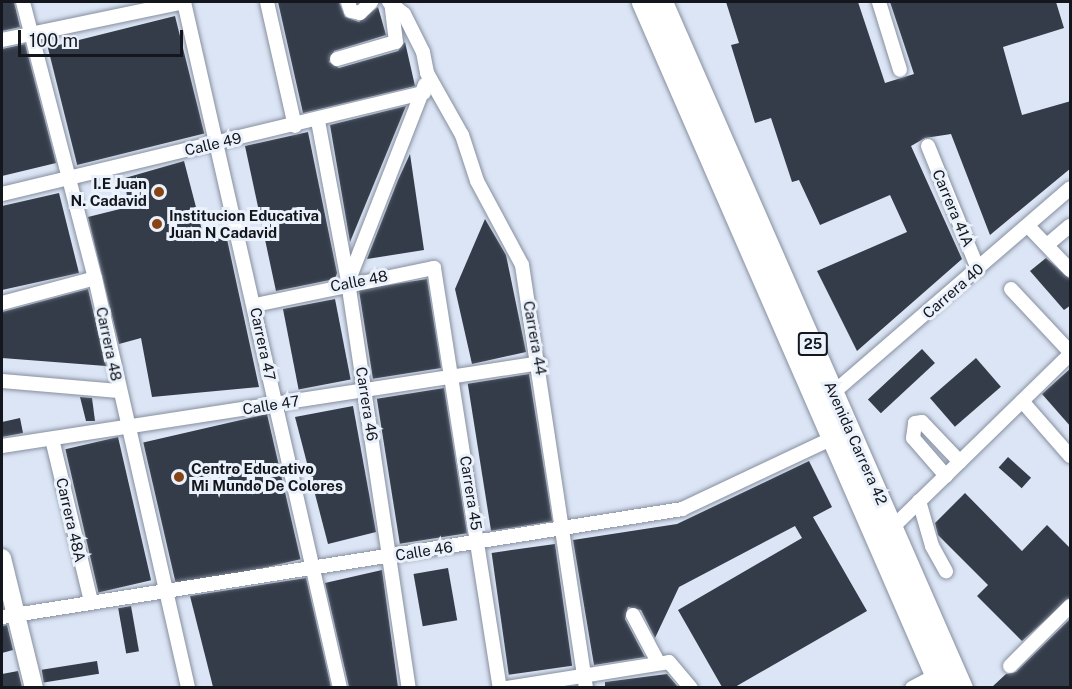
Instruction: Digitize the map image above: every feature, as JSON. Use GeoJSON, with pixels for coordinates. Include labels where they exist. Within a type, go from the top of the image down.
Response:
{"type":"FeatureCollection","features":[{"type":"Feature","properties":{"kind":"highway","name":"Avenida Carrera 42"},"geometry":{"type":"LineString","coordinates":[[642,2],[833,438],[885,534],[962,687]]}},
{"type":"Feature","properties":{"kind":"highway","name":"Avenida Carrera 42"},"geometry":{"type":"LineString","coordinates":[[662,2],[867,467],[885,534],[939,681]]}},
{"type":"Feature","properties":{"kind":"main road"},"geometry":{"type":"LineString","coordinates":[[2,558],[9,616],[34,687]]}},
{"type":"Feature","properties":{"kind":"street","name":"Carrera 48"},"geometry":{"type":"LineString","coordinates":[[23,2],[95,278],[127,427],[188,687]]}},
{"type":"Feature","properties":{"kind":"street"},"geometry":{"type":"LineString","coordinates":[[113,2],[117,16]]}},
{"type":"Feature","properties":{"kind":"street"},"geometry":{"type":"LineString","coordinates":[[2,40],[184,2]]}},
{"type":"Feature","properties":{"kind":"street","name":"Carrera 47"},"geometry":{"type":"LineString","coordinates":[[184,2],[255,305],[340,687]]}},
{"type":"Feature","properties":{"kind":"street"},"geometry":{"type":"LineString","coordinates":[[267,2],[295,126]]}},
{"type":"Feature","properties":{"kind":"street"},"geometry":{"type":"LineString","coordinates":[[348,2],[351,11],[360,13],[371,2]]}},
{"type":"Feature","properties":{"kind":"street"},"geometry":{"type":"LineString","coordinates":[[337,59],[396,42],[390,2]]}},
{"type":"Feature","properties":{"kind":"street","name":"Carrera 44"},"geometry":{"type":"LineString","coordinates":[[390,2],[405,14],[423,52],[427,72],[516,252],[540,363],[585,682]]}},
{"type":"Feature","properties":{"kind":"street"},"geometry":{"type":"LineString","coordinates":[[879,2],[900,70]]}},
{"type":"Feature","properties":{"kind":"street"},"geometry":{"type":"LineString","coordinates":[[348,282],[416,117],[427,72]]}},
{"type":"Feature","properties":{"kind":"street","name":"Calle 49"},"geometry":{"type":"LineString","coordinates":[[2,194],[69,176],[318,121],[423,93]]}},
{"type":"Feature","properties":{"kind":"street","name":"Carrera 46"},"geometry":{"type":"LineString","coordinates":[[318,121],[348,282],[409,687]]}},
{"type":"Feature","properties":{"kind":"street","name":"Carrera 41A"},"geometry":{"type":"LineString","coordinates":[[928,146],[978,269]]}},
{"type":"Feature","properties":{"kind":"street","name":"Carrera 40"},"geometry":{"type":"LineString","coordinates":[[834,393],[1071,188]]}},
{"type":"Feature","properties":{"kind":"street"},"geometry":{"type":"LineString","coordinates":[[1028,226],[1071,270]]}},
{"type":"Feature","properties":{"kind":"street"},"geometry":{"type":"LineString","coordinates":[[1047,245],[1071,226]]}},
{"type":"Feature","properties":{"kind":"street","name":"Calle 48"},"geometry":{"type":"LineString","coordinates":[[255,305],[348,282],[434,268],[441,298]]}},
{"type":"Feature","properties":{"kind":"street"},"geometry":{"type":"LineString","coordinates":[[2,303],[95,278]]}},
{"type":"Feature","properties":{"kind":"street"},"geometry":{"type":"LineString","coordinates":[[885,534],[1071,353],[1011,289]]}},
{"type":"Feature","properties":{"kind":"street","name":"Carrera 45"},"geometry":{"type":"LineString","coordinates":[[441,298],[500,687]]}},
{"type":"Feature","properties":{"kind":"street","name":"Calle 47"},"geometry":{"type":"LineString","coordinates":[[2,446],[540,363]]}},
{"type":"Feature","properties":{"kind":"street"},"geometry":{"type":"LineString","coordinates":[[2,381],[119,391]]}},
{"type":"Feature","properties":{"kind":"street"},"geometry":{"type":"LineString","coordinates":[[1022,401],[1071,456]]}},
{"type":"Feature","properties":{"kind":"street"},"geometry":{"type":"LineString","coordinates":[[946,476],[913,438],[915,423],[922,422],[960,462]]}},
{"type":"Feature","properties":{"kind":"street","name":"Calle 46"},"geometry":{"type":"LineString","coordinates":[[9,616],[165,588],[313,569],[682,509],[833,438]]}},
{"type":"Feature","properties":{"kind":"street","name":"Carrera 48A"},"geometry":{"type":"LineString","coordinates":[[52,439],[90,602]]}},
{"type":"Feature","properties":{"kind":"street"},"geometry":{"type":"LineString","coordinates":[[920,501],[929,538],[946,571]]}},
{"type":"Feature","properties":{"kind":"street"},"geometry":{"type":"LineString","coordinates":[[1010,666],[1071,606]]}},
{"type":"Feature","properties":{"kind":"street"},"geometry":{"type":"LineString","coordinates":[[633,615],[663,662],[691,687]]}},
{"type":"Feature","properties":{"kind":"street"},"geometry":{"type":"LineString","coordinates":[[507,687],[585,682],[663,662]]}},
{"type":"Feature","properties":{"kind":"street"},"geometry":{"type":"LineString","coordinates":[[912,687],[939,681]]}},
{"type":"Feature","properties":{"kind":"building"},"geometry":{"type":"Polygon","coordinates":[[[2,2],[14,2],[20,27],[2,31],[2,2]]]}},
{"type":"Feature","properties":{"kind":"building"},"geometry":{"type":"Polygon","coordinates":[[[278,2],[339,2],[345,17],[359,22],[378,7],[386,35],[334,51],[329,62],[339,68],[398,51],[405,42],[415,86],[303,113],[278,2]]]}},
{"type":"Feature","properties":{"kind":"building"},"geometry":{"type":"Polygon","coordinates":[[[726,2],[858,2],[885,83],[914,74],[890,2],[1056,2],[1064,28],[1003,47],[1022,115],[1071,101],[1071,168],[990,235],[951,134],[925,138],[911,146],[962,259],[857,351],[817,271],[907,232],[890,195],[820,225],[799,180],[792,182],[771,118],[755,123],[731,45],[739,43],[726,2]]]}},
{"type":"Feature","properties":{"kind":"building"},"geometry":{"type":"Polygon","coordinates":[[[175,16],[204,133],[77,165],[48,48],[175,16]]]}},
{"type":"Feature","properties":{"kind":"building"},"geometry":{"type":"Polygon","coordinates":[[[25,44],[56,163],[2,176],[2,49],[25,44]]]}},
{"type":"Feature","properties":{"kind":"building"},"geometry":{"type":"Polygon","coordinates":[[[406,106],[350,242],[330,125],[406,106]]]}},
{"type":"Feature","properties":{"kind":"building"},"geometry":{"type":"Polygon","coordinates":[[[308,132],[337,273],[335,279],[276,291],[245,146],[308,132]]]}},
{"type":"Feature","properties":{"kind":"building"},"geometry":{"type":"Polygon","coordinates":[[[410,154],[424,250],[367,259],[398,180],[410,154]]]}},
{"type":"Feature","properties":{"kind":"building"},"geometry":{"type":"Polygon","coordinates":[[[184,161],[204,238],[227,239],[259,387],[152,397],[141,338],[119,344],[88,217],[128,207],[125,178],[184,161]]]}},
{"type":"Feature","properties":{"kind":"building"},"geometry":{"type":"Polygon","coordinates":[[[59,193],[79,273],[2,290],[2,206],[59,193]]]}},
{"type":"Feature","properties":{"kind":"building"},"geometry":{"type":"Polygon","coordinates":[[[485,219],[506,255],[526,352],[472,364],[455,289],[485,219]]]}},
{"type":"Feature","properties":{"kind":"building"},"geometry":{"type":"Polygon","coordinates":[[[1046,258],[1071,280],[1071,305],[1064,310],[1030,271],[1046,258]]]}},
{"type":"Feature","properties":{"kind":"building"},"geometry":{"type":"Polygon","coordinates":[[[427,279],[441,368],[373,379],[359,290],[427,279]]]}},
{"type":"Feature","properties":{"kind":"building"},"geometry":{"type":"Polygon","coordinates":[[[88,289],[106,366],[2,358],[2,312],[88,289]]]}},
{"type":"Feature","properties":{"kind":"building"},"geometry":{"type":"Polygon","coordinates":[[[335,299],[351,379],[299,390],[283,309],[335,299]]]}},
{"type":"Feature","properties":{"kind":"building"},"geometry":{"type":"Polygon","coordinates":[[[922,349],[935,363],[881,413],[868,399],[922,349]]]}},
{"type":"Feature","properties":{"kind":"building"},"geometry":{"type":"Polygon","coordinates":[[[976,358],[1001,387],[955,427],[930,398],[976,358]]]}},
{"type":"Feature","properties":{"kind":"building"},"geometry":{"type":"Polygon","coordinates":[[[1071,368],[1071,427],[1042,394],[1071,368]]]}},
{"type":"Feature","properties":{"kind":"building"},"geometry":{"type":"Polygon","coordinates":[[[529,374],[552,521],[491,531],[468,384],[529,374]]]}},
{"type":"Feature","properties":{"kind":"building"},"geometry":{"type":"Polygon","coordinates":[[[444,388],[467,533],[400,544],[377,399],[444,388]]]}},
{"type":"Feature","properties":{"kind":"building"},"geometry":{"type":"Polygon","coordinates":[[[80,397],[92,398],[95,421],[86,421],[80,397]]]}},
{"type":"Feature","properties":{"kind":"building"},"geometry":{"type":"Polygon","coordinates":[[[353,406],[376,532],[328,544],[295,417],[353,406]]]}},
{"type":"Feature","properties":{"kind":"building"},"geometry":{"type":"Polygon","coordinates":[[[267,414],[301,559],[177,588],[143,443],[267,414]]]}},
{"type":"Feature","properties":{"kind":"building"},"geometry":{"type":"Polygon","coordinates":[[[20,418],[23,433],[2,437],[2,422],[20,418]]]}},
{"type":"Feature","properties":{"kind":"building"},"geometry":{"type":"Polygon","coordinates":[[[118,437],[151,580],[98,592],[65,449],[118,437]]]}},
{"type":"Feature","properties":{"kind":"building"},"geometry":{"type":"Polygon","coordinates":[[[1008,457],[1031,478],[1022,488],[999,467],[1008,457]]]}},
{"type":"Feature","properties":{"kind":"building"},"geometry":{"type":"Polygon","coordinates":[[[809,461],[832,507],[813,517],[867,611],[735,687],[722,687],[678,610],[802,538],[795,526],[679,587],[655,638],[641,610],[628,607],[625,619],[645,657],[594,665],[573,540],[677,524],[809,461]]]}},
{"type":"Feature","properties":{"kind":"building"},"geometry":{"type":"Polygon","coordinates":[[[965,493],[1022,551],[1047,525],[1071,549],[1071,597],[1022,641],[977,596],[988,585],[938,535],[935,523],[965,493]]]}},
{"type":"Feature","properties":{"kind":"building"},"geometry":{"type":"Polygon","coordinates":[[[555,544],[572,666],[509,675],[492,553],[555,544]]]}},
{"type":"Feature","properties":{"kind":"building"},"geometry":{"type":"Polygon","coordinates":[[[448,568],[457,620],[423,626],[414,574],[448,568]]]}},
{"type":"Feature","properties":{"kind":"building"},"geometry":{"type":"Polygon","coordinates":[[[382,570],[398,687],[349,687],[325,583],[382,570]]]}},
{"type":"Feature","properties":{"kind":"building"},"geometry":{"type":"Polygon","coordinates":[[[306,578],[331,687],[213,687],[190,596],[306,578]]]}},
{"type":"Feature","properties":{"kind":"building"},"geometry":{"type":"Polygon","coordinates":[[[131,606],[139,651],[126,654],[118,608],[131,606]]]}},
{"type":"Feature","properties":{"kind":"building"},"geometry":{"type":"Polygon","coordinates":[[[1071,618],[1071,687],[992,687],[1006,674],[1016,672],[1071,618]]]}},
{"type":"Feature","properties":{"kind":"building"},"geometry":{"type":"Polygon","coordinates":[[[7,625],[13,650],[2,653],[2,626],[7,625]]]}},
{"type":"Feature","properties":{"kind":"building"},"geometry":{"type":"Polygon","coordinates":[[[97,661],[99,674],[44,683],[42,670],[97,661]]]}},
{"type":"Feature","properties":{"kind":"building"},"geometry":{"type":"Polygon","coordinates":[[[18,671],[22,687],[2,687],[2,674],[18,671]]]}},
{"type":"Feature","properties":{"kind":"building"},"geometry":{"type":"Polygon","coordinates":[[[667,674],[678,687],[605,687],[605,682],[667,674]]]}},
{"type":"Feature","properties":{"kind":"place","name":"I.E Juan N. Cadavid"},"geometry":{"type":"Point","coordinates":[159,192]}},
{"type":"Feature","properties":{"kind":"place","name":"Institucion Educativa Juan N Cadavid"},"geometry":{"type":"Point","coordinates":[157,224]}},
{"type":"Feature","properties":{"kind":"place","name":"Centro Educativo Mi Mundo De Colores"},"geometry":{"type":"Point","coordinates":[179,477]}}]}
